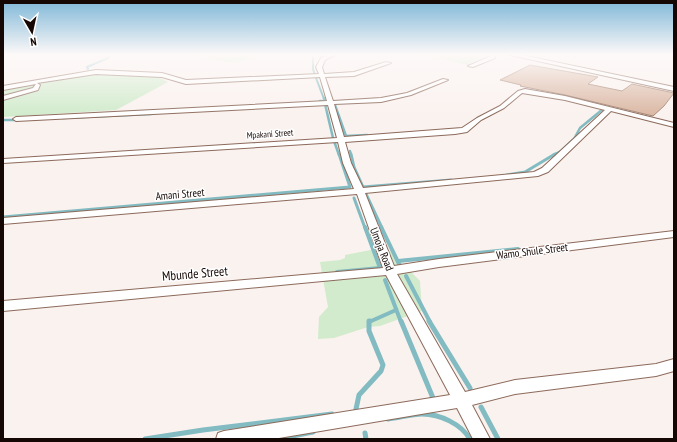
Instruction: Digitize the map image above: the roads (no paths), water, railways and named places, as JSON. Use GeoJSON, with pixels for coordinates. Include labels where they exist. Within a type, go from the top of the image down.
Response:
{"type":"FeatureCollection","features":[{"type":"Feature","properties":{"kind":"street"},"geometry":{"type":"LineString","coordinates":[[3,88],[37,83],[75,75]]}},
{"type":"Feature","properties":{"kind":"street"},"geometry":{"type":"LineString","coordinates":[[139,75],[162,76],[183,82],[343,75]]}},
{"type":"Feature","properties":{"kind":"street"},"geometry":{"type":"LineString","coordinates":[[606,75],[674,89]]}},
{"type":"Feature","properties":{"kind":"street","name":"Umoja Road"},"geometry":{"type":"LineString","coordinates":[[320,76],[330,103],[347,163],[360,191],[390,271],[482,439]]}},
{"type":"Feature","properties":{"kind":"street"},"geometry":{"type":"LineString","coordinates":[[16,119],[330,103],[398,97],[445,80]]}},
{"type":"Feature","properties":{"kind":"street"},"geometry":{"type":"LineString","coordinates":[[3,98],[32,91],[38,87],[37,83]]}},
{"type":"Feature","properties":{"kind":"street","name":"Mpakani Street"},"geometry":{"type":"LineString","coordinates":[[3,161],[145,153],[462,130],[479,119],[502,108],[520,92],[525,91],[609,110]]}},
{"type":"Feature","properties":{"kind":"street"},"geometry":{"type":"LineString","coordinates":[[609,110],[674,125]]}},
{"type":"Feature","properties":{"kind":"street","name":"Amani Street"},"geometry":{"type":"LineString","coordinates":[[3,221],[360,191],[535,174],[545,170],[609,110]]}},
{"type":"Feature","properties":{"kind":"street","name":"Wamo Shule Street"},"geometry":{"type":"LineString","coordinates":[[390,271],[439,263],[674,234]]}},
{"type":"Feature","properties":{"kind":"street","name":"Mbunde Street"},"geometry":{"type":"LineString","coordinates":[[3,306],[390,271]]}},
{"type":"Feature","properties":{"kind":"street"},"geometry":{"type":"LineString","coordinates":[[224,439],[462,400],[515,387],[656,370],[674,365]]}},
{"type":"Feature","properties":{"kind":"waterway"},"geometry":{"type":"LineString","coordinates":[[316,78],[324,99]]}},
{"type":"Feature","properties":{"kind":"waterway"},"geometry":{"type":"LineString","coordinates":[[320,101],[325,101],[324,98]]}},
{"type":"Feature","properties":{"kind":"waterway"},"geometry":{"type":"LineString","coordinates":[[323,104],[325,104],[333,138]]}},
{"type":"Feature","properties":{"kind":"waterway"},"geometry":{"type":"LineString","coordinates":[[335,105],[346,136],[367,135]]}},
{"type":"Feature","properties":{"kind":"waterway"},"geometry":{"type":"LineString","coordinates":[[555,154],[561,151],[574,139],[580,128],[603,109]]}},
{"type":"Feature","properties":{"kind":"waterway"},"geometry":{"type":"LineString","coordinates":[[63,118],[151,114]]}},
{"type":"Feature","properties":{"kind":"waterway"},"geometry":{"type":"LineString","coordinates":[[3,120],[17,120]]}},
{"type":"Feature","properties":{"kind":"waterway"},"geometry":{"type":"LineString","coordinates":[[334,141],[339,155]]}},
{"type":"Feature","properties":{"kind":"waterway"},"geometry":{"type":"LineString","coordinates":[[350,151],[351,155]]}},
{"type":"Feature","properties":{"kind":"waterway"},"geometry":{"type":"LineString","coordinates":[[3,217],[350,187],[339,154]]}},
{"type":"Feature","properties":{"kind":"waterway"},"geometry":{"type":"LineString","coordinates":[[351,154],[354,167],[363,187],[451,180]]}},
{"type":"Feature","properties":{"kind":"waterway"},"geometry":{"type":"LineString","coordinates":[[507,175],[525,172],[555,154]]}},
{"type":"Feature","properties":{"kind":"waterway"},"geometry":{"type":"LineString","coordinates":[[366,194],[382,228]]}},
{"type":"Feature","properties":{"kind":"waterway"},"geometry":{"type":"LineString","coordinates":[[354,198],[365,228]]}},
{"type":"Feature","properties":{"kind":"waterway"},"geometry":{"type":"LineString","coordinates":[[337,272],[380,268],[365,227]]}},
{"type":"Feature","properties":{"kind":"waterway"},"geometry":{"type":"LineString","coordinates":[[381,227],[400,266]]}},
{"type":"Feature","properties":{"kind":"waterway"},"geometry":{"type":"LineString","coordinates":[[398,261],[518,249]]}},
{"type":"Feature","properties":{"kind":"waterway"},"geometry":{"type":"LineString","coordinates":[[406,276],[430,322]]}},
{"type":"Feature","properties":{"kind":"waterway"},"geometry":{"type":"LineString","coordinates":[[385,280],[401,322]]}},
{"type":"Feature","properties":{"kind":"waterway"},"geometry":{"type":"LineString","coordinates":[[369,322],[396,310]]}},
{"type":"Feature","properties":{"kind":"waterway"},"geometry":{"type":"LineString","coordinates":[[401,321],[433,398],[431,399]]}},
{"type":"Feature","properties":{"kind":"waterway"},"geometry":{"type":"LineString","coordinates":[[429,321],[470,388]]}},
{"type":"Feature","properties":{"kind":"waterway"},"geometry":{"type":"LineString","coordinates":[[356,409],[359,395],[381,371],[383,365],[369,331],[369,322]]}},
{"type":"Feature","properties":{"kind":"waterway"},"geometry":{"type":"LineString","coordinates":[[481,407],[498,439]]}},
{"type":"Feature","properties":{"kind":"waterway"},"geometry":{"type":"LineString","coordinates":[[145,439],[203,430],[332,414]]}},
{"type":"Feature","properties":{"kind":"waterway"},"geometry":{"type":"LineString","coordinates":[[388,419],[418,414],[429,414],[456,424],[470,439]]}},
{"type":"Feature","properties":{"kind":"waterway"},"geometry":{"type":"LineString","coordinates":[[277,439],[313,432]]}},
{"type":"Feature","properties":{"kind":"waterway"},"geometry":{"type":"LineString","coordinates":[[365,433],[366,439]]}}]}
